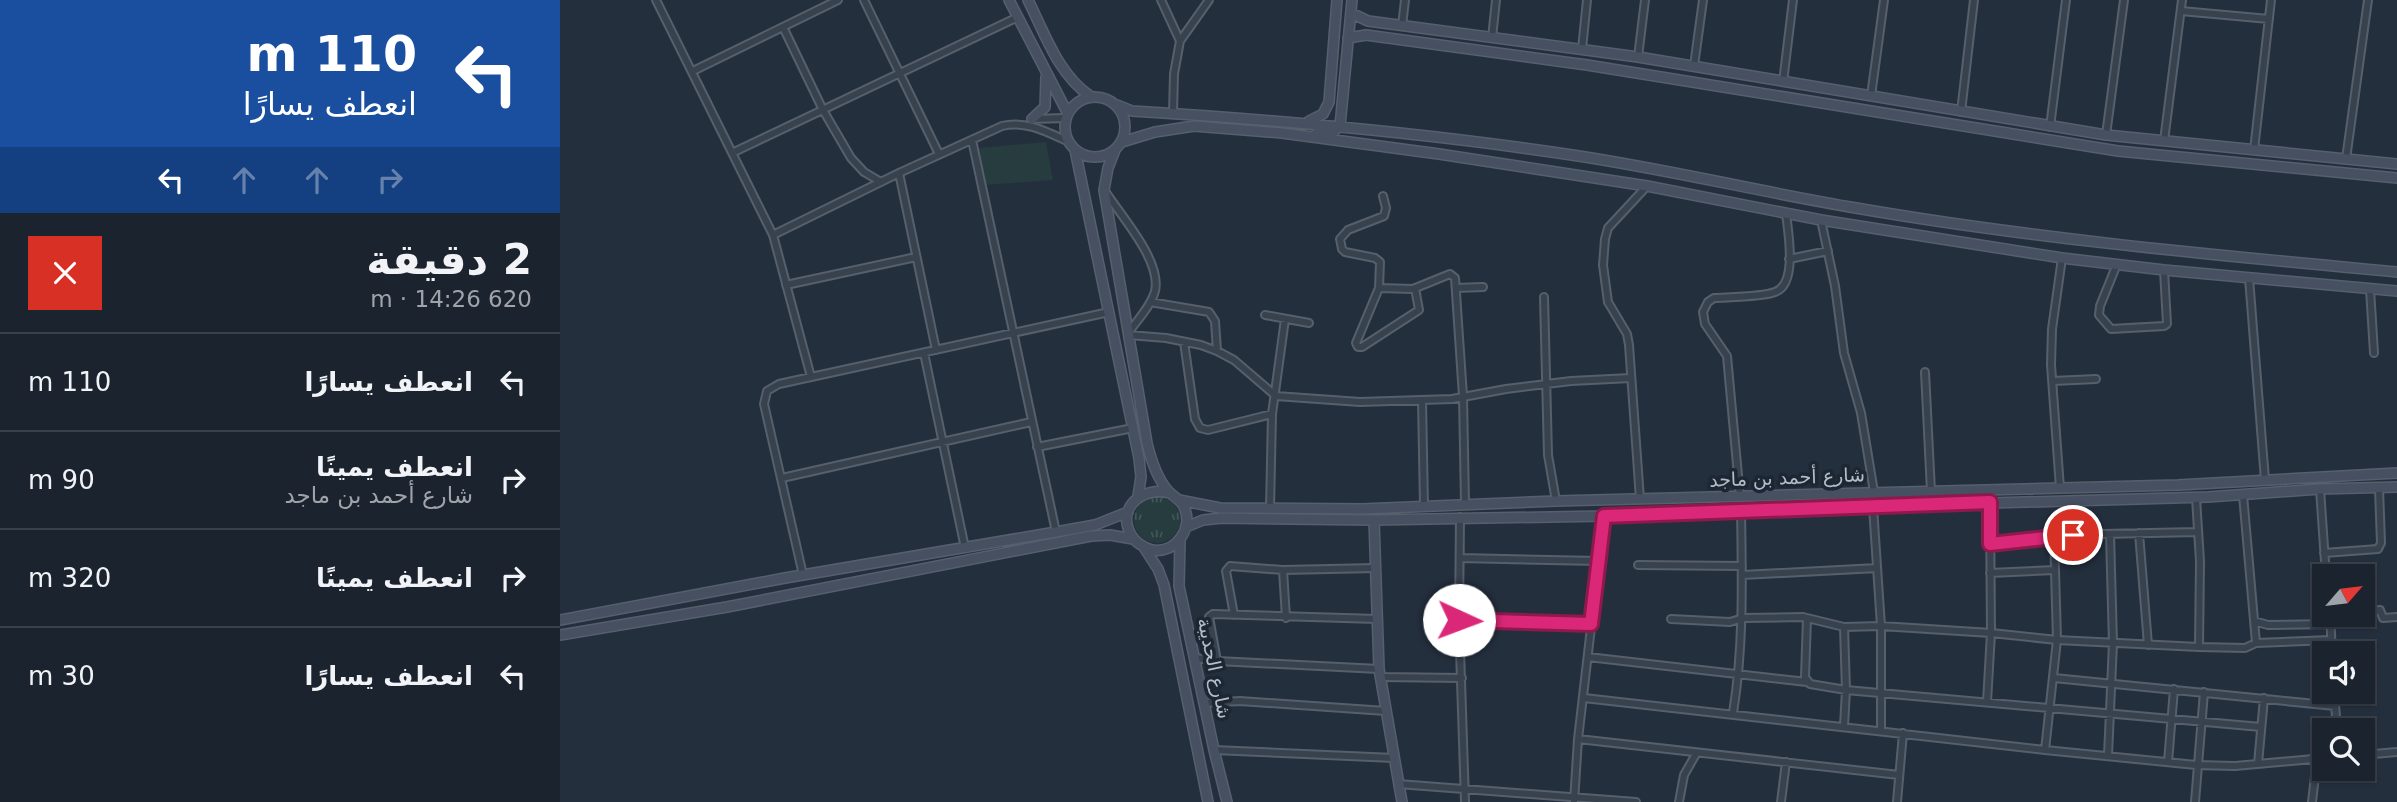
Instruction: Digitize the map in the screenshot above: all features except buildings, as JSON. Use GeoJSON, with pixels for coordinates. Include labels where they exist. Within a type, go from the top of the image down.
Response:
{"type":"FeatureCollection","features":[{"type":"Feature","properties":{"kind":"street"},"geometry":{"type":"LineString","coordinates":[[657,0],[773,235],[811,377]]}},
{"type":"Feature","properties":{"kind":"street"},"geometry":{"type":"LineString","coordinates":[[692,71],[838,0]]}},
{"type":"Feature","properties":{"kind":"street"},"geometry":{"type":"LineString","coordinates":[[864,0],[939,154]]}},
{"type":"Feature","properties":{"kind":"street"},"geometry":{"type":"LineString","coordinates":[[1009,0],[1067,116]]}},
{"type":"Feature","properties":{"kind":"street"},"geometry":{"type":"LineString","coordinates":[[1028,0],[1057,60],[1080,89],[1090,96]]}},
{"type":"Feature","properties":{"kind":"street"},"geometry":{"type":"LineString","coordinates":[[1161,0],[1180,41]]}},
{"type":"Feature","properties":{"kind":"street"},"geometry":{"type":"LineString","coordinates":[[1173,113],[1174,74],[1180,41],[1209,0]]}},
{"type":"Feature","properties":{"kind":"street"},"geometry":{"type":"LineString","coordinates":[[1305,122],[1323,114],[1329,103],[1337,0]]}},
{"type":"Feature","properties":{"kind":"street"},"geometry":{"type":"LineString","coordinates":[[1075,150],[1095,157],[1105,156],[1122,142],[1183,127],[1282,133],[1333,132],[1340,126],[1352,0]]}},
{"type":"Feature","properties":{"kind":"street"},"geometry":{"type":"LineString","coordinates":[[1402,26],[1405,0]]}},
{"type":"Feature","properties":{"kind":"street"},"geometry":{"type":"LineString","coordinates":[[1492,38],[1496,0]]}},
{"type":"Feature","properties":{"kind":"street"},"geometry":{"type":"LineString","coordinates":[[1582,50],[1587,0]]}},
{"type":"Feature","properties":{"kind":"street"},"geometry":{"type":"LineString","coordinates":[[1638,57],[1645,0]]}},
{"type":"Feature","properties":{"kind":"street"},"geometry":{"type":"LineString","coordinates":[[1694,66],[1703,0]]}},
{"type":"Feature","properties":{"kind":"street"},"geometry":{"type":"LineString","coordinates":[[1783,82],[1793,0]]}},
{"type":"Feature","properties":{"kind":"street"},"geometry":{"type":"LineString","coordinates":[[1871,96],[1884,0]]}},
{"type":"Feature","properties":{"kind":"street"},"geometry":{"type":"LineString","coordinates":[[1961,112],[1974,0]]}},
{"type":"Feature","properties":{"kind":"street"},"geometry":{"type":"LineString","coordinates":[[2050,127],[2066,0]]}},
{"type":"Feature","properties":{"kind":"street"},"geometry":{"type":"LineString","coordinates":[[2106,135],[2124,0]]}},
{"type":"Feature","properties":{"kind":"street"},"geometry":{"type":"LineString","coordinates":[[2164,141],[2182,0]]}},
{"type":"Feature","properties":{"kind":"street"},"geometry":{"type":"LineString","coordinates":[[2254,149],[2271,0]]}},
{"type":"Feature","properties":{"kind":"street"},"geometry":{"type":"LineString","coordinates":[[2346,159],[2368,0]]}},
{"type":"Feature","properties":{"kind":"street"},"geometry":{"type":"LineString","coordinates":[[2181,11],[2269,19]]}},
{"type":"Feature","properties":{"kind":"street"},"geometry":{"type":"LineString","coordinates":[[1351,13],[1363,20],[1638,57],[2050,127],[2397,164]]}},
{"type":"Feature","properties":{"kind":"street"},"geometry":{"type":"LineString","coordinates":[[732,153],[1018,17]]}},
{"type":"Feature","properties":{"kind":"street"},"geometry":{"type":"LineString","coordinates":[[783,27],[823,110],[858,167],[881,182]]}},
{"type":"Feature","properties":{"kind":"street"},"geometry":{"type":"LineString","coordinates":[[1390,39],[1391,33],[1396,31],[1429,36],[1434,30]]}},
{"type":"Feature","properties":{"kind":"street"},"geometry":{"type":"LineString","coordinates":[[1348,38],[1360,35],[1587,65],[2105,149],[2397,178]]}},
{"type":"Feature","properties":{"kind":"street"},"geometry":{"type":"LineString","coordinates":[[1334,36],[1335,79],[1339,84],[1344,81]]}},
{"type":"Feature","properties":{"kind":"street"},"geometry":{"type":"LineString","coordinates":[[1032,119],[1045,107],[1045,71]]}},
{"type":"Feature","properties":{"kind":"street"},"geometry":{"type":"LineString","coordinates":[[1133,539],[1127,522],[1128,512],[1138,496],[1140,468],[1075,150],[1065,134],[1067,116],[1075,103],[1090,96],[1100,96],[1132,111],[1305,122],[1574,155],[1856,208],[2034,234],[2273,262],[2397,272]]}},
{"type":"Feature","properties":{"kind":"street"},"geometry":{"type":"LineString","coordinates":[[1117,105],[1125,123],[1122,142]]}},
{"type":"Feature","properties":{"kind":"street"},"geometry":{"type":"LineString","coordinates":[[773,235],[898,173],[1002,126],[1020,124],[1032,119],[1067,116]]}},
{"type":"Feature","properties":{"kind":"street"},"geometry":{"type":"LineString","coordinates":[[1020,124],[1041,129],[1069,142]]}},
{"type":"Feature","properties":{"kind":"street"},"geometry":{"type":"LineString","coordinates":[[1282,133],[1647,186],[1821,220],[2062,258],[2397,291]]}},
{"type":"Feature","properties":{"kind":"street"},"geometry":{"type":"LineString","coordinates":[[972,140],[1056,532]]}},
{"type":"Feature","properties":{"kind":"street"},"geometry":{"type":"LineString","coordinates":[[560,637],[575,632],[727,607],[1091,536],[1110,535],[1133,539],[1151,550],[1167,549],[1180,540],[1187,518],[1179,500],[1170,493],[1158,475],[1150,454],[1104,190],[1108,167],[1115,150]]}},
{"type":"Feature","properties":{"kind":"street"},"geometry":{"type":"LineString","coordinates":[[898,173],[936,350]]}},
{"type":"Feature","properties":{"kind":"street"},"geometry":{"type":"LineString","coordinates":[[1640,499],[1627,334],[1608,302],[1603,265],[1608,228],[1647,186]]}},
{"type":"Feature","properties":{"kind":"street"},"geometry":{"type":"LineString","coordinates":[[1104,190],[1152,262],[1156,280],[1150,302],[1129,334]]}},
{"type":"Feature","properties":{"kind":"street"},"geometry":{"type":"LineString","coordinates":[[1383,196],[1386,208],[1384,216],[1348,230],[1340,239],[1345,252],[1379,260],[1379,288],[1356,343],[1358,347],[1419,310],[1415,288]]}},
{"type":"Feature","properties":{"kind":"street"},"geometry":{"type":"LineString","coordinates":[[1740,496],[1727,356],[1705,324],[1703,312],[1714,298],[1779,290],[1788,279],[1790,259],[1786,213]]}},
{"type":"Feature","properties":{"kind":"street"},"geometry":{"type":"LineString","coordinates":[[1821,220],[1835,286],[1844,353],[1861,413],[1874,492]]}},
{"type":"Feature","properties":{"kind":"street"},"geometry":{"type":"LineString","coordinates":[[1790,259],[1828,251]]}},
{"type":"Feature","properties":{"kind":"street"},"geometry":{"type":"LineString","coordinates":[[786,285],[916,257]]}},
{"type":"Feature","properties":{"kind":"street"},"geometry":{"type":"LineString","coordinates":[[2060,488],[2052,329],[2062,258]]}},
{"type":"Feature","properties":{"kind":"street"},"geometry":{"type":"LineString","coordinates":[[2117,264],[2099,315],[2111,329],[2167,324],[2164,270]]}},
{"type":"Feature","properties":{"kind":"street"},"geometry":{"type":"LineString","coordinates":[[1379,288],[1415,288],[1450,274],[1455,278],[1463,397],[1465,504]]}},
{"type":"Feature","properties":{"kind":"street"},"geometry":{"type":"LineString","coordinates":[[2249,278],[2265,480]]}},
{"type":"Feature","properties":{"kind":"street"},"geometry":{"type":"LineString","coordinates":[[1456,288],[1483,287]]}},
{"type":"Feature","properties":{"kind":"street"},"geometry":{"type":"LineString","coordinates":[[2370,289],[2374,353]]}},
{"type":"Feature","properties":{"kind":"street"},"geometry":{"type":"LineString","coordinates":[[1544,297],[1548,455],[1556,501]]}},
{"type":"Feature","properties":{"kind":"street"},"geometry":{"type":"LineString","coordinates":[[1150,302],[1209,312],[1215,320],[1217,351]]}},
{"type":"Feature","properties":{"kind":"street"},"geometry":{"type":"LineString","coordinates":[[803,575],[765,398],[767,391],[779,384],[1109,312]]}},
{"type":"Feature","properties":{"kind":"street"},"geometry":{"type":"LineString","coordinates":[[1265,315],[1309,323]]}},
{"type":"Feature","properties":{"kind":"street"},"geometry":{"type":"LineString","coordinates":[[1270,509],[1272,414],[1284,319]]}},
{"type":"Feature","properties":{"kind":"street"},"geometry":{"type":"LineString","coordinates":[[1129,334],[1184,342],[1217,351],[1234,360],[1276,396],[1360,402],[1452,399],[1589,379],[1632,378]]}},
{"type":"Feature","properties":{"kind":"street"},"geometry":{"type":"LineString","coordinates":[[1184,342],[1195,419],[1200,428],[1208,430],[1272,414]]}},
{"type":"Feature","properties":{"kind":"street"},"geometry":{"type":"LineString","coordinates":[[924,353],[965,548]]}},
{"type":"Feature","properties":{"kind":"street"},"geometry":{"type":"LineString","coordinates":[[1925,372],[1931,491]]}},
{"type":"Feature","properties":{"kind":"street"},"geometry":{"type":"LineString","coordinates":[[2053,380],[2096,379]]}},
{"type":"Feature","properties":{"kind":"street"},"geometry":{"type":"LineString","coordinates":[[1422,400],[1424,506]]}},
{"type":"Feature","properties":{"kind":"street"},"geometry":{"type":"LineString","coordinates":[[782,478],[941,440],[1031,422]]}},
{"type":"Feature","properties":{"kind":"street"},"geometry":{"type":"LineString","coordinates":[[1037,447],[1133,428]]}},
{"type":"Feature","properties":{"kind":"street","name":"شارع أحمد بن ماجد"},"geometry":{"type":"LineString","coordinates":[[1179,500],[1220,508],[1424,506],[2178,485],[2397,473]]}},
{"type":"Feature","properties":{"kind":"street","name":"شارع أحمد بن ماجد"},"geometry":{"type":"LineString","coordinates":[[1186,527],[1203,520],[1222,518],[1374,520],[1604,516],[1990,502],[2196,498],[2320,489],[2397,487]]}},
{"type":"Feature","properties":{"kind":"street"},"geometry":{"type":"LineString","coordinates":[[2324,553],[2378,549],[2381,543],[2379,488]]}},
{"type":"Feature","properties":{"kind":"street"},"geometry":{"type":"LineString","coordinates":[[2320,489],[2325,564]]}},
{"type":"Feature","properties":{"kind":"street"},"geometry":{"type":"LineString","coordinates":[[1138,496],[1148,491],[1170,493]]}},
{"type":"Feature","properties":{"kind":"street"},"geometry":{"type":"LineString","coordinates":[[2243,495],[2256,643]]}},
{"type":"Feature","properties":{"kind":"street"},"geometry":{"type":"LineString","coordinates":[[2196,498],[2199,647]]}},
{"type":"Feature","properties":{"kind":"street"},"geometry":{"type":"LineString","coordinates":[[1987,702],[1991,633],[1990,502]]}},
{"type":"Feature","properties":{"kind":"street"},"geometry":{"type":"LineString","coordinates":[[1873,507],[1881,626],[1881,730]]}},
{"type":"Feature","properties":{"kind":"street"},"geometry":{"type":"LineString","coordinates":[[1733,713],[1743,618],[1741,510]]}},
{"type":"Feature","properties":{"kind":"street"},"geometry":{"type":"LineString","coordinates":[[560,620],[1095,525],[1128,512]]}},
{"type":"Feature","properties":{"kind":"street"},"geometry":{"type":"LineString","coordinates":[[1574,799],[1578,739],[1604,516]]}},
{"type":"Feature","properties":{"kind":"street"},"geometry":{"type":"LineString","coordinates":[[1461,517],[1459,620],[1465,802]]}},
{"type":"Feature","properties":{"kind":"street"},"geometry":{"type":"LineString","coordinates":[[1374,520],[1380,673],[1402,802]]}},
{"type":"Feature","properties":{"kind":"street"},"geometry":{"type":"LineString","coordinates":[[1990,544],[2054,535],[2198,532]]}},
{"type":"Feature","properties":{"kind":"street"},"geometry":{"type":"LineString","coordinates":[[2139,533],[2148,645]]}},
{"type":"Feature","properties":{"kind":"street"},"geometry":{"type":"LineString","coordinates":[[2108,756],[2113,643],[2110,534]]}},
{"type":"Feature","properties":{"kind":"street"},"geometry":{"type":"LineString","coordinates":[[2045,750],[2057,640],[2054,535]]}},
{"type":"Feature","properties":{"kind":"street","name":"شارع الحديبة"},"geometry":{"type":"LineString","coordinates":[[1180,540],[1179,586],[1227,802]]}},
{"type":"Feature","properties":{"kind":"street","name":"شارع الحديبة"},"geometry":{"type":"LineString","coordinates":[[1144,547],[1154,561],[1164,584],[1209,802]]}},
{"type":"Feature","properties":{"kind":"street"},"geometry":{"type":"LineString","coordinates":[[1460,558],[1599,561]]}},
{"type":"Feature","properties":{"kind":"street"},"geometry":{"type":"LineString","coordinates":[[1638,565],[1741,566]]}},
{"type":"Feature","properties":{"kind":"street"},"geometry":{"type":"LineString","coordinates":[[1234,615],[1228,568],[1234,566],[1283,570],[1376,568]]}},
{"type":"Feature","properties":{"kind":"street"},"geometry":{"type":"LineString","coordinates":[[1742,576],[1877,568]]}},
{"type":"Feature","properties":{"kind":"street"},"geometry":{"type":"LineString","coordinates":[[1990,573],[2055,569]]}},
{"type":"Feature","properties":{"kind":"street"},"geometry":{"type":"LineString","coordinates":[[1283,570],[1286,618]]}},
{"type":"Feature","properties":{"kind":"street"},"geometry":{"type":"LineString","coordinates":[[2375,610],[2380,610],[2383,618],[2397,617]]}},
{"type":"Feature","properties":{"kind":"street"},"geometry":{"type":"LineString","coordinates":[[1217,662],[1209,617],[1213,614],[1377,619]]}},
{"type":"Feature","properties":{"kind":"street"},"geometry":{"type":"LineString","coordinates":[[1671,619],[1730,622],[1743,618],[1807,618],[1844,626],[1881,626],[2148,645],[2245,648],[2256,643],[2331,640],[2330,627]]}},
{"type":"Feature","properties":{"kind":"street"},"geometry":{"type":"LineString","coordinates":[[1807,618],[1807,682]]}},
{"type":"Feature","properties":{"kind":"street"},"geometry":{"type":"LineString","coordinates":[[1459,620],[1591,624]]}},
{"type":"Feature","properties":{"kind":"street"},"geometry":{"type":"LineString","coordinates":[[2254,621],[2268,625],[2312,624]]}},
{"type":"Feature","properties":{"kind":"street"},"geometry":{"type":"LineString","coordinates":[[1844,626],[1844,726]]}},
{"type":"Feature","properties":{"kind":"street"},"geometry":{"type":"LineString","coordinates":[[1588,657],[1807,682],[1846,690],[2261,727]]}},
{"type":"Feature","properties":{"kind":"street"},"geometry":{"type":"LineString","coordinates":[[1195,658],[1217,662],[1462,678]]}},
{"type":"Feature","properties":{"kind":"street"},"geometry":{"type":"LineString","coordinates":[[2054,678],[2335,706],[2336,718]]}},
{"type":"Feature","properties":{"kind":"street"},"geometry":{"type":"LineString","coordinates":[[2168,762],[2175,689]]}},
{"type":"Feature","properties":{"kind":"street"},"geometry":{"type":"LineString","coordinates":[[2195,802],[2204,692]]}},
{"type":"Feature","properties":{"kind":"street"},"geometry":{"type":"LineString","coordinates":[[1584,698],[2196,765],[2235,766],[2312,759]]}},
{"type":"Feature","properties":{"kind":"street"},"geometry":{"type":"LineString","coordinates":[[2259,764],[2264,698]]}},
{"type":"Feature","properties":{"kind":"street"},"geometry":{"type":"LineString","coordinates":[[1204,703],[1240,701],[1386,711]]}},
{"type":"Feature","properties":{"kind":"street"},"geometry":{"type":"LineString","coordinates":[[1897,802],[1903,733]]}},
{"type":"Feature","properties":{"kind":"street"},"geometry":{"type":"LineString","coordinates":[[1578,739],[1899,775]]}},
{"type":"Feature","properties":{"kind":"street"},"geometry":{"type":"LineString","coordinates":[[1214,750],[1394,758]]}},
{"type":"Feature","properties":{"kind":"street"},"geometry":{"type":"LineString","coordinates":[[2375,754],[2397,752]]}},
{"type":"Feature","properties":{"kind":"street"},"geometry":{"type":"LineString","coordinates":[[1679,802],[1684,775],[1696,754]]}},
{"type":"Feature","properties":{"kind":"street"},"geometry":{"type":"LineString","coordinates":[[1781,802],[1786,762]]}},
{"type":"Feature","properties":{"kind":"street"},"geometry":{"type":"LineString","coordinates":[[2312,802],[2316,781]]}},
{"type":"Feature","properties":{"kind":"street"},"geometry":{"type":"LineString","coordinates":[[1398,784],[1636,802]]}},
{"type":"Feature","properties":{"kind":"green space"},"geometry":{"type":"Polygon","coordinates":[[[1046,142],[1053,180],[984,185],[978,148],[1046,142]]]}},
{"type":"Feature","properties":{"kind":"green space"},"geometry":{"type":"Polygon","coordinates":[[[1157,497],[1173,504],[1180,520],[1173,536],[1157,543],[1141,536],[1134,520],[1141,504],[1157,497]]]}},
{"type":"Feature","properties":{"kind":"route"},"geometry":{"type":"LineString","coordinates":[[1459,620],[1591,624],[1604,516],[1990,502],[1990,544],[2073,535]]}}]}
